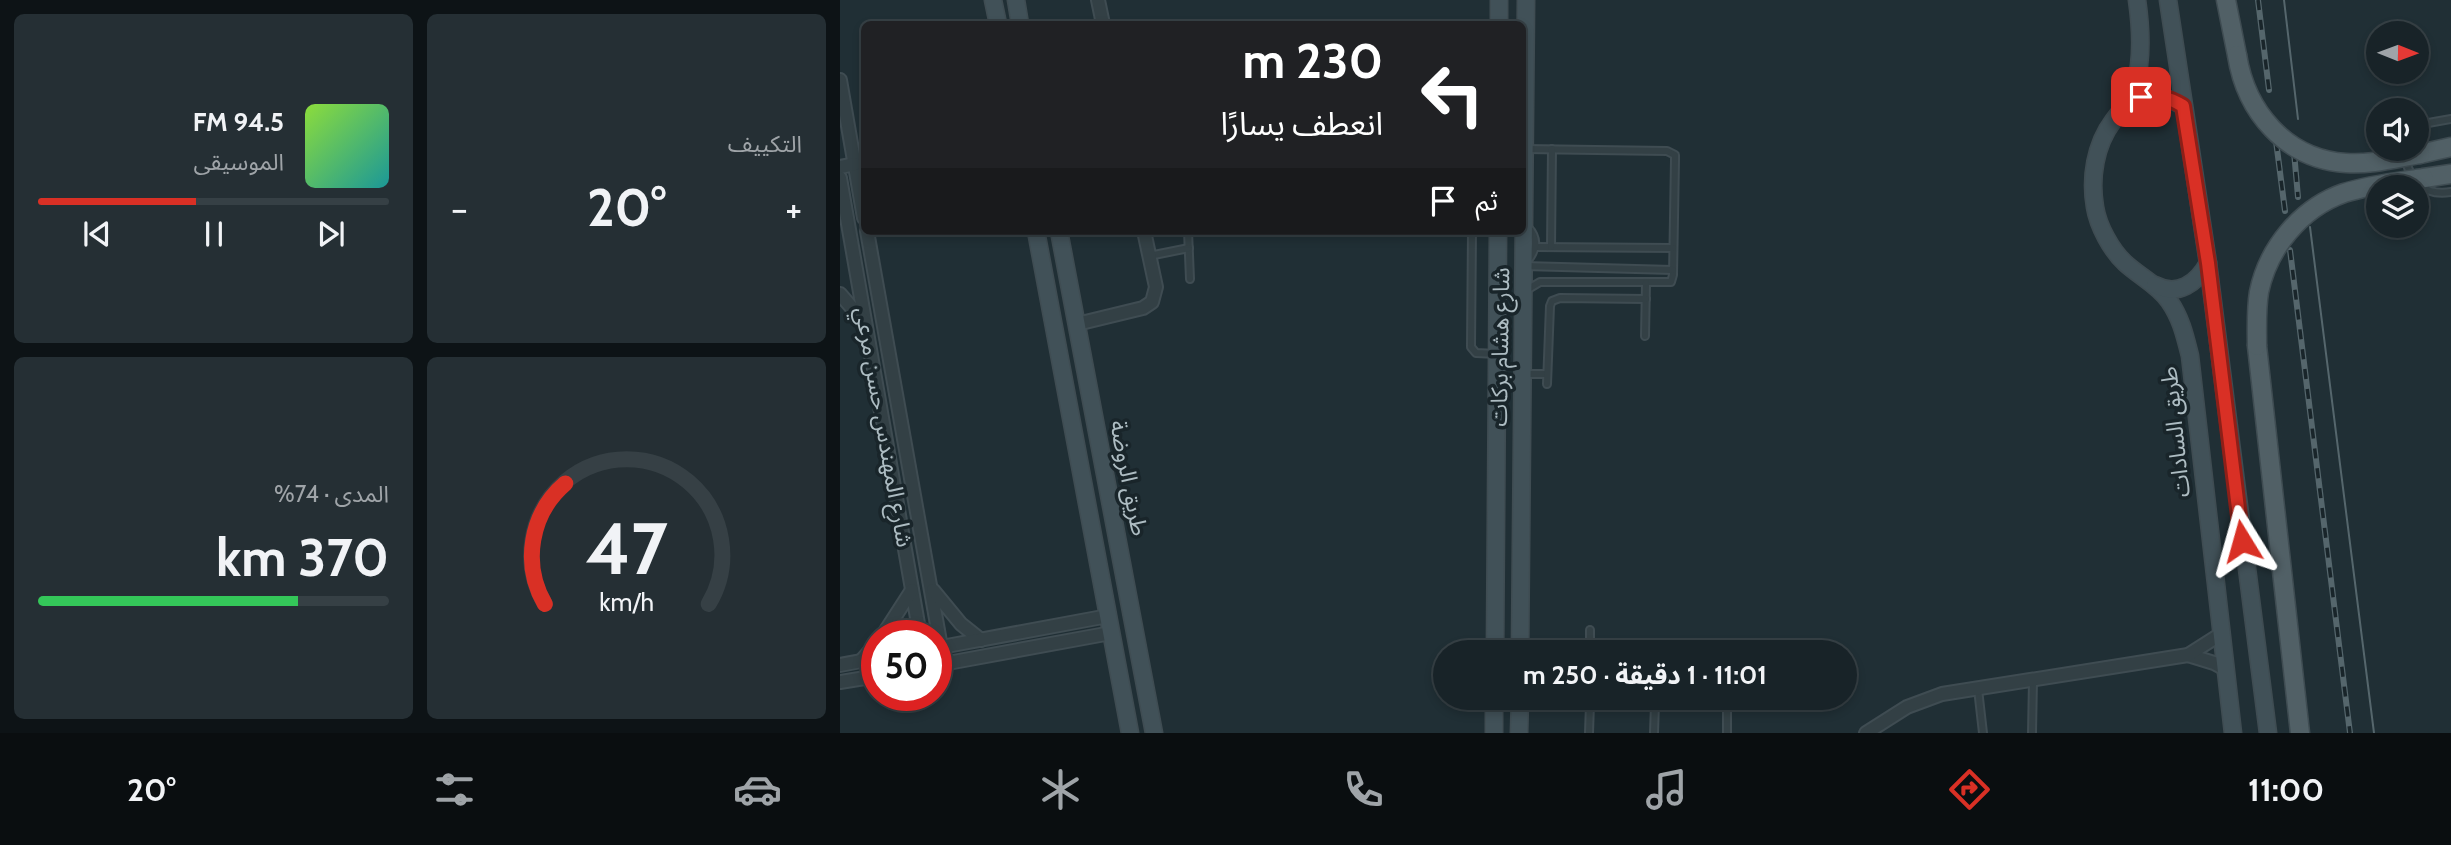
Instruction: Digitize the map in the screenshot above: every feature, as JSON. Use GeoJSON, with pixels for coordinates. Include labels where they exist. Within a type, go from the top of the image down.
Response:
{"type":"FeatureCollection","features":[{"type":"Feature","properties":{"kind":"main road"},"geometry":{"type":"LineString","coordinates":[[2226,0],[2243,85],[2257,111],[2277,134],[2302,151],[2330,161],[2369,161]]}},
{"type":"Feature","properties":{"kind":"main road"},"geometry":{"type":"LineString","coordinates":[[2429,150],[2451,148]]}},
{"type":"Feature","properties":{"kind":"main road"},"geometry":{"type":"LineString","coordinates":[[2300,733],[2257,346],[2257,309],[2265,272],[2273,255],[2295,225],[2325,202],[2360,189],[2451,174]]}},
{"type":"Feature","properties":{"kind":"street"},"geometry":{"type":"LineString","coordinates":[[993,0],[997,21]]}},
{"type":"Feature","properties":{"kind":"street"},"geometry":{"type":"LineString","coordinates":[[1016,0],[1020,21]]}},
{"type":"Feature","properties":{"kind":"street"},"geometry":{"type":"LineString","coordinates":[[1098,0],[1102,21]]}},
{"type":"Feature","properties":{"kind":"street"},"geometry":{"type":"LineString","coordinates":[[1499,0],[1499,21]]}},
{"type":"Feature","properties":{"kind":"street","name":"شارع هشام بركات"},"geometry":{"type":"LineString","coordinates":[[1526,0],[1526,21]]}},
{"type":"Feature","properties":{"kind":"street","name":"طريق السادات"},"geometry":{"type":"LineString","coordinates":[[2137,0],[2140,55],[2135,86],[2098,150],[2093,180],[2095,210],[2106,237],[2123,262],[2168,299],[2182,325],[2190,356],[2233,733]]}},
{"type":"Feature","properties":{"kind":"street"},"geometry":{"type":"LineString","coordinates":[[2168,0],[2208,263],[2267,733]]}},
{"type":"Feature","properties":{"kind":"street"},"geometry":{"type":"LineString","coordinates":[[840,80],[861,200]]}},
{"type":"Feature","properties":{"kind":"street"},"geometry":{"type":"LineString","coordinates":[[2127,104],[2141,97],[2156,96],[2170,98],[2183,106]]}},
{"type":"Feature","properties":{"kind":"street"},"geometry":{"type":"LineString","coordinates":[[840,167],[855,164]]}},
{"type":"Feature","properties":{"kind":"street","name":"شارع المهندس حسن مرعي"},"geometry":{"type":"LineString","coordinates":[[840,178],[844,217],[917,620]]}},
{"type":"Feature","properties":{"kind":"street","name":"شارع المهندس حسن مرعي"},"geometry":{"type":"LineString","coordinates":[[868,235],[934,620]]}},
{"type":"Feature","properties":{"kind":"street","name":"طريق الروضة"},"geometry":{"type":"LineString","coordinates":[[1037,235],[1129,733]]}},
{"type":"Feature","properties":{"kind":"street","name":"طريق الروضة"},"geometry":{"type":"LineString","coordinates":[[1060,235],[1154,733]]}},
{"type":"Feature","properties":{"kind":"street"},"geometry":{"type":"LineString","coordinates":[[1077,324],[1148,306],[1156,287],[1145,235]]}},
{"type":"Feature","properties":{"kind":"street","name":"شارع هشام بركات"},"geometry":{"type":"LineString","coordinates":[[1494,640],[1498,235]]}},
{"type":"Feature","properties":{"kind":"street","name":"شارع هشام بركات"},"geometry":{"type":"LineString","coordinates":[[1520,640],[1524,235]]}},
{"type":"Feature","properties":{"kind":"street"},"geometry":{"type":"LineString","coordinates":[[2147,280],[2160,287],[2175,289],[2189,285],[2201,276],[2208,263]]}},
{"type":"Feature","properties":{"kind":"street"},"geometry":{"type":"LineString","coordinates":[[840,295],[865,323]]}},
{"type":"Feature","properties":{"kind":"street"},"geometry":{"type":"LineString","coordinates":[[2190,356],[2198,344],[2205,342],[2217,349]]}},
{"type":"Feature","properties":{"kind":"street"},"geometry":{"type":"LineString","coordinates":[[1063,373],[1075,376],[1085,368]]}},
{"type":"Feature","properties":{"kind":"street"},"geometry":{"type":"LineString","coordinates":[[1074,431],[1078,424],[1084,421],[1096,424]]}},
{"type":"Feature","properties":{"kind":"street"},"geometry":{"type":"LineString","coordinates":[[1495,559],[1521,558]]}},
{"type":"Feature","properties":{"kind":"street"},"geometry":{"type":"LineString","coordinates":[[930,586],[944,606],[981,640]]}},
{"type":"Feature","properties":{"kind":"street"},"geometry":{"type":"LineString","coordinates":[[893,620],[912,590]]}},
{"type":"Feature","properties":{"kind":"street"},"geometry":{"type":"LineString","coordinates":[[952,645],[1108,616]]}},
{"type":"Feature","properties":{"kind":"street"},"geometry":{"type":"LineString","coordinates":[[952,662],[1111,633]]}},
{"type":"Feature","properties":{"kind":"street"},"geometry":{"type":"LineString","coordinates":[[2188,655],[2221,634]]}},
{"type":"Feature","properties":{"kind":"street"},"geometry":{"type":"LineString","coordinates":[[1866,733],[1908,707],[1942,694],[1978,687],[2188,655],[2225,669]]}},
{"type":"Feature","properties":{"kind":"street"},"geometry":{"type":"LineString","coordinates":[[840,665],[861,661]]}},
{"type":"Feature","properties":{"kind":"street"},"geometry":{"type":"LineString","coordinates":[[840,682],[861,679]]}},
{"type":"Feature","properties":{"kind":"street"},"geometry":{"type":"LineString","coordinates":[[1494,710],[1494,733]]}},
{"type":"Feature","properties":{"kind":"street"},"geometry":{"type":"LineString","coordinates":[[1519,733],[1520,710]]}},
{"type":"Feature","properties":{"kind":"lane"},"geometry":{"type":"LineString","coordinates":[[2429,123],[2451,119]]}},
{"type":"Feature","properties":{"kind":"lane"},"geometry":{"type":"LineString","coordinates":[[1523,292],[1540,282],[1671,282],[1673,270],[1675,160],[1672,152],[1526,149]]}},
{"type":"Feature","properties":{"kind":"lane"},"geometry":{"type":"LineString","coordinates":[[1551,247],[1552,149]]}},
{"type":"Feature","properties":{"kind":"lane"},"geometry":{"type":"LineString","coordinates":[[2411,161],[2410,173],[2421,186],[2435,194],[2451,192]]}},
{"type":"Feature","properties":{"kind":"lane"},"geometry":{"type":"LineString","coordinates":[[1524,265],[1535,247],[1534,233],[1526,226]]}},
{"type":"Feature","properties":{"kind":"lane"},"geometry":{"type":"LineString","coordinates":[[1188,235],[1191,279]]}},
{"type":"Feature","properties":{"kind":"lane"},"geometry":{"type":"LineString","coordinates":[[1472,235],[1471,347],[1476,353],[1497,354]]}},
{"type":"Feature","properties":{"kind":"lane"},"geometry":{"type":"LineString","coordinates":[[1535,247],[1673,248]]}},
{"type":"Feature","properties":{"kind":"lane"},"geometry":{"type":"LineString","coordinates":[[1149,256],[1189,248]]}},
{"type":"Feature","properties":{"kind":"lane"},"geometry":{"type":"LineString","coordinates":[[1524,265],[1673,270]]}},
{"type":"Feature","properties":{"kind":"lane"},"geometry":{"type":"LineString","coordinates":[[1645,336],[1646,283]]}},
{"type":"Feature","properties":{"kind":"lane"},"geometry":{"type":"LineString","coordinates":[[1547,384],[1552,301],[1560,298],[1646,299]]}},
{"type":"Feature","properties":{"kind":"lane"},"geometry":{"type":"LineString","coordinates":[[1522,373],[1548,374]]}},
{"type":"Feature","properties":{"kind":"lane"},"geometry":{"type":"LineString","coordinates":[[1590,630],[1590,640]]}},
{"type":"Feature","properties":{"kind":"lane"},"geometry":{"type":"LineString","coordinates":[[2032,733],[2033,678]]}},
{"type":"Feature","properties":{"kind":"lane"},"geometry":{"type":"LineString","coordinates":[[1978,687],[1983,733]]}},
{"type":"Feature","properties":{"kind":"lane"},"geometry":{"type":"LineString","coordinates":[[1590,710],[1590,733]]}},
{"type":"Feature","properties":{"kind":"lane"},"geometry":{"type":"LineString","coordinates":[[1654,733],[1655,710]]}},
{"type":"Feature","properties":{"kind":"lane"},"geometry":{"type":"LineString","coordinates":[[1727,733],[1731,710]]}},
{"type":"Feature","properties":{"kind":"tram line"},"geometry":{"type":"LineString","coordinates":[[2284,0],[2298,119]]}},
{"type":"Feature","properties":{"kind":"tram line"},"geometry":{"type":"LineString","coordinates":[[2310,227],[2374,733]]}},
{"type":"Feature","properties":{"kind":"railway"},"geometry":{"type":"LineString","coordinates":[[2258,0],[2269,90]]}},
{"type":"Feature","properties":{"kind":"railway"},"geometry":{"type":"LineString","coordinates":[[2276,141],[2285,211]]}},
{"type":"Feature","properties":{"kind":"railway"},"geometry":{"type":"LineString","coordinates":[[2294,152],[2298,197]]}},
{"type":"Feature","properties":{"kind":"railway"},"geometry":{"type":"LineString","coordinates":[[2290,250],[2350,733]]}},
{"type":"Feature","properties":{"kind":"route"},"geometry":{"type":"LineString","coordinates":[[2141,97],[2170,98],[2183,106],[2208,263],[2242,541]]}}]}
